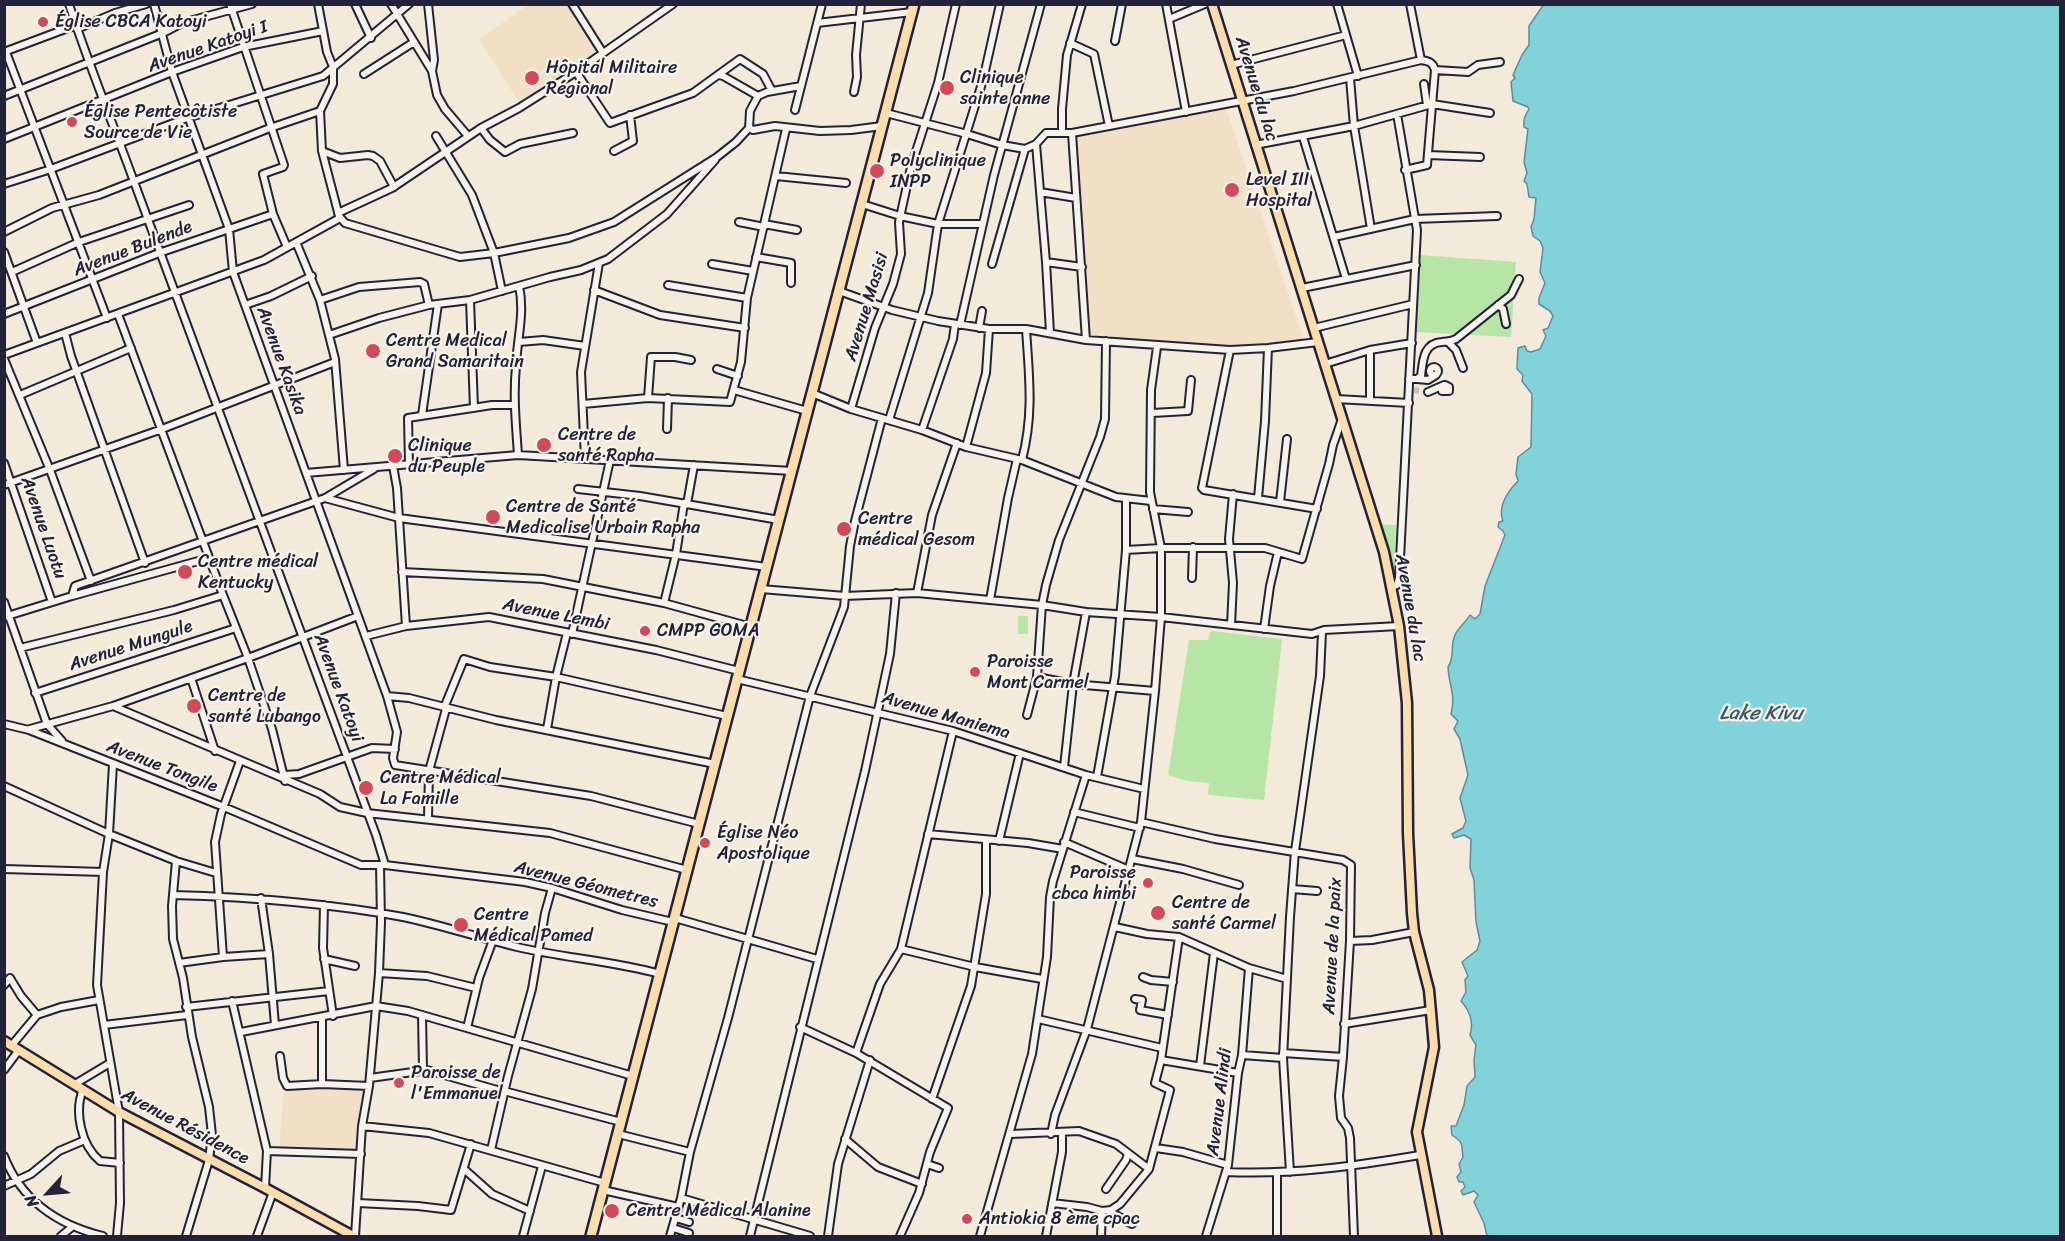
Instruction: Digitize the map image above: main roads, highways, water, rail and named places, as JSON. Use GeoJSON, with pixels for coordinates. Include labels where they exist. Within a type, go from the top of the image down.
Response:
{"type":"FeatureCollection","features":[{"type":"Feature","properties":{"kind":"highway"},"geometry":{"type":"LineString","coordinates":[[591,1236],[913,8]]}},
{"type":"Feature","properties":{"kind":"main road","name":"Avenue du lac"},"geometry":{"type":"LineString","coordinates":[[1212,4],[1393,586],[1408,720],[1408,833],[1414,932],[1428,982],[1434,1047],[1417,1132],[1437,1236]]}},
{"type":"Feature","properties":{"kind":"main road","name":"Avenue Résidence"},"geometry":{"type":"LineString","coordinates":[[12,1045],[119,1112],[354,1236]]}},
{"type":"Feature","properties":{"kind":"water","name":"Lake Kivu"},"geometry":{"type":"Polygon","coordinates":[[[1544,4],[2060,5],[2060,1236],[1487,1236],[1484,1223],[1474,1202],[1478,1195],[1474,1191],[1463,1195],[1461,1191],[1465,1187],[1457,1177],[1461,1172],[1459,1164],[1463,1157],[1462,1146],[1452,1135],[1451,1126],[1456,1126],[1464,1105],[1467,1086],[1475,1077],[1476,1045],[1470,1035],[1472,1026],[1470,1017],[1461,1001],[1466,992],[1465,980],[1468,976],[1462,962],[1477,950],[1480,941],[1476,922],[1474,880],[1470,868],[1471,839],[1464,835],[1454,838],[1452,834],[1463,828],[1466,821],[1460,798],[1468,775],[1460,739],[1454,729],[1458,721],[1451,714],[1453,696],[1448,667],[1452,658],[1452,644],[1456,632],[1470,615],[1475,619],[1480,614],[1485,586],[1505,535],[1498,527],[1499,522],[1503,521],[1502,505],[1507,494],[1518,481],[1516,474],[1518,457],[1531,447],[1532,394],[1522,381],[1523,375],[1517,369],[1518,348],[1525,346],[1527,351],[1531,352],[1540,349],[1546,336],[1543,330],[1548,328],[1553,316],[1550,311],[1539,304],[1545,283],[1540,272],[1543,248],[1540,241],[1533,236],[1531,227],[1536,198],[1529,197],[1527,184],[1524,181],[1527,173],[1524,162],[1528,129],[1524,127],[1524,122],[1529,109],[1513,101],[1511,82],[1515,78],[1513,75],[1522,55],[1529,45],[1529,26],[1544,4]]]}},
{"type":"Feature","properties":{"kind":"tunnel"},"geometry":{"type":"LineString","coordinates":[[1414,390],[1419,391]]}},
{"type":"Feature","properties":{"kind":"place","name":"Église CBCA Katoyi"},"geometry":{"type":"Point","coordinates":[43,22]}},
{"type":"Feature","properties":{"kind":"place","name":"Hôpital Militaire Régional"},"geometry":{"type":"Point","coordinates":[532,78]}},
{"type":"Feature","properties":{"kind":"place","name":"Clinique sainte anne"},"geometry":{"type":"Point","coordinates":[947,88]}},
{"type":"Feature","properties":{"kind":"place","name":"Église Pentecôtiste Source de Vie"},"geometry":{"type":"Point","coordinates":[72,122]}},
{"type":"Feature","properties":{"kind":"place","name":"Polyclinique INPP"},"geometry":{"type":"Point","coordinates":[877,171]}},
{"type":"Feature","properties":{"kind":"place","name":"Level III Hospital"},"geometry":{"type":"Point","coordinates":[1232,190]}},
{"type":"Feature","properties":{"kind":"place","name":"Centre Medical Grand Samaritain"},"geometry":{"type":"Point","coordinates":[373,351]}},
{"type":"Feature","properties":{"kind":"place","name":"Centre de santé Rapha"},"geometry":{"type":"Point","coordinates":[544,445]}},
{"type":"Feature","properties":{"kind":"place","name":"Clinique du Peuple"},"geometry":{"type":"Point","coordinates":[395,456]}},
{"type":"Feature","properties":{"kind":"place","name":"Centre de Santé Medicalise Urbain Rapha"},"geometry":{"type":"Point","coordinates":[493,517]}},
{"type":"Feature","properties":{"kind":"place","name":"Centre médical Gesom"},"geometry":{"type":"Point","coordinates":[844,529]}},
{"type":"Feature","properties":{"kind":"place","name":"Centre médical Kentucky"},"geometry":{"type":"Point","coordinates":[185,572]}},
{"type":"Feature","properties":{"kind":"place","name":"CMPP GOMA"},"geometry":{"type":"Point","coordinates":[645,631]}},
{"type":"Feature","properties":{"kind":"place","name":"Paroisse Mont Carmel"},"geometry":{"type":"Point","coordinates":[975,672]}},
{"type":"Feature","properties":{"kind":"place","name":"Centre de santé Lubango"},"geometry":{"type":"Point","coordinates":[194,706]}},
{"type":"Feature","properties":{"kind":"place","name":"Centre Médical La Famille"},"geometry":{"type":"Point","coordinates":[366,788]}},
{"type":"Feature","properties":{"kind":"place","name":"Église Néo Apostolique"},"geometry":{"type":"Point","coordinates":[705,843]}},
{"type":"Feature","properties":{"kind":"place","name":"Paroisse cbca himbi"},"geometry":{"type":"Point","coordinates":[1148,883]}},
{"type":"Feature","properties":{"kind":"place","name":"Centre de santé Carmel"},"geometry":{"type":"Point","coordinates":[1158,913]}},
{"type":"Feature","properties":{"kind":"place","name":"Centre Médical Pamed"},"geometry":{"type":"Point","coordinates":[461,925]}},
{"type":"Feature","properties":{"kind":"place","name":"Paroisse de l'Emmanuel"},"geometry":{"type":"Point","coordinates":[399,1083]}},
{"type":"Feature","properties":{"kind":"place","name":"Centre Médical Alanine"},"geometry":{"type":"Point","coordinates":[612,1211]}},
{"type":"Feature","properties":{"kind":"place","name":"Antiokia 8 ème cpac"},"geometry":{"type":"Point","coordinates":[967,1219]}}]}
